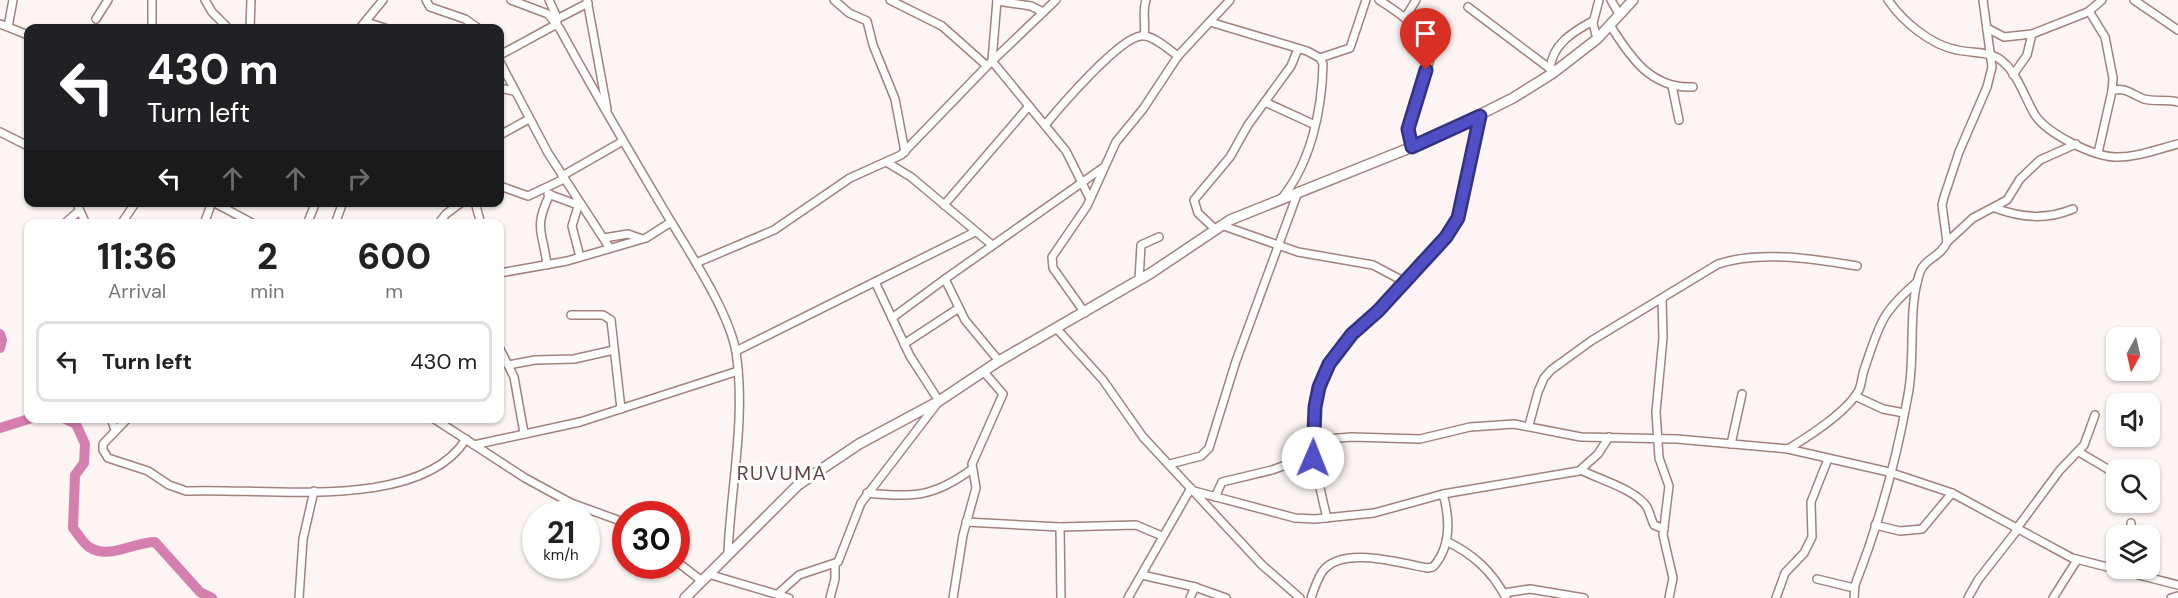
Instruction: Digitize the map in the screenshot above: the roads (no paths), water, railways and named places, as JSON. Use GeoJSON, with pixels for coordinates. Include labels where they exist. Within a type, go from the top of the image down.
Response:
{"type":"FeatureCollection","features":[{"type":"Feature","properties":{"kind":"street"},"geometry":{"type":"LineString","coordinates":[[8,27],[13,0]]}},
{"type":"Feature","properties":{"kind":"street"},"geometry":{"type":"LineString","coordinates":[[96,19],[108,0]]}},
{"type":"Feature","properties":{"kind":"street"},"geometry":{"type":"LineString","coordinates":[[152,0],[152,24]]}},
{"type":"Feature","properties":{"kind":"street"},"geometry":{"type":"LineString","coordinates":[[205,0],[225,24]]}},
{"type":"Feature","properties":{"kind":"street"},"geometry":{"type":"LineString","coordinates":[[250,24],[251,0]]}},
{"type":"Feature","properties":{"kind":"street"},"geometry":{"type":"LineString","coordinates":[[372,24],[366,22],[383,0]]}},
{"type":"Feature","properties":{"kind":"street"},"geometry":{"type":"LineString","coordinates":[[426,0],[430,7],[465,19],[472,24]]}},
{"type":"Feature","properties":{"kind":"street"},"geometry":{"type":"LineString","coordinates":[[511,0],[540,10],[557,22]]}},
{"type":"Feature","properties":{"kind":"street"},"geometry":{"type":"LineString","coordinates":[[549,0],[557,22],[623,141],[696,262],[714,296],[735,351],[738,372],[738,433],[730,502],[728,552]]}},
{"type":"Feature","properties":{"kind":"street"},"geometry":{"type":"LineString","coordinates":[[834,0],[849,13],[867,21],[873,45],[895,99],[905,152]]}},
{"type":"Feature","properties":{"kind":"street"},"geometry":{"type":"LineString","coordinates":[[890,0],[938,23],[989,64],[1029,106],[1066,151],[1090,199]]}},
{"type":"Feature","properties":{"kind":"street"},"geometry":{"type":"LineString","coordinates":[[989,64],[997,0],[1031,6],[1043,12]]}},
{"type":"Feature","properties":{"kind":"street"},"geometry":{"type":"LineString","coordinates":[[696,262],[774,231],[850,178],[888,163],[905,152],[989,64],[1056,0]]}},
{"type":"Feature","properties":{"kind":"street"},"geometry":{"type":"LineString","coordinates":[[1144,36],[1146,26],[1143,10],[1146,0]]}},
{"type":"Feature","properties":{"kind":"street"},"geometry":{"type":"LineString","coordinates":[[1085,313],[1053,268],[1052,257],[1090,199],[1116,142],[1143,109],[1178,56],[1230,0]]}},
{"type":"Feature","properties":{"kind":"street"},"geometry":{"type":"LineString","coordinates":[[1210,22],[1320,58],[1350,48],[1366,0]]}},
{"type":"Feature","properties":{"kind":"street"},"geometry":{"type":"LineString","coordinates":[[1379,0],[1405,18],[1427,41],[1431,56],[1408,129],[1412,147]]}},
{"type":"Feature","properties":{"kind":"street"},"geometry":{"type":"LineString","coordinates":[[1405,18],[1416,0]]}},
{"type":"Feature","properties":{"kind":"street"},"geometry":{"type":"LineString","coordinates":[[1597,39],[1593,21],[1599,0]]}},
{"type":"Feature","properties":{"kind":"street"},"geometry":{"type":"LineString","coordinates":[[1611,0],[1620,14]]}},
{"type":"Feature","properties":{"kind":"street"},"geometry":{"type":"LineString","coordinates":[[685,598],[728,552],[798,485],[859,444],[939,401],[999,361],[1085,313],[1218,227],[1298,191],[1412,147],[1480,116],[1597,39],[1633,0]]}},
{"type":"Feature","properties":{"kind":"street"},"geometry":{"type":"LineString","coordinates":[[1888,0],[1926,37],[1938,45],[1954,50],[1992,55],[2003,62],[2037,117],[2049,130],[2076,144],[2098,153],[2121,157],[2178,144]]}},
{"type":"Feature","properties":{"kind":"street"},"geometry":{"type":"LineString","coordinates":[[1947,243],[1942,205],[1959,152],[1987,87],[1992,55],[1983,0]]}},
{"type":"Feature","properties":{"kind":"street"},"geometry":{"type":"LineString","coordinates":[[1987,28],[2004,37],[2032,34],[2089,11],[2102,0]]}},
{"type":"Feature","properties":{"kind":"street"},"geometry":{"type":"LineString","coordinates":[[2134,0],[2178,30]]}},
{"type":"Feature","properties":{"kind":"street"},"geometry":{"type":"LineString","coordinates":[[504,53],[588,2],[607,109]]}},
{"type":"Feature","properties":{"kind":"street"},"geometry":{"type":"LineString","coordinates":[[1468,7],[1551,70]]}},
{"type":"Feature","properties":{"kind":"street"},"geometry":{"type":"LineString","coordinates":[[2089,11],[2105,37],[2113,78],[2098,153]]}},
{"type":"Feature","properties":{"kind":"street"},"geometry":{"type":"LineString","coordinates":[[1551,70],[1558,47],[1576,29],[1593,21]]}},
{"type":"Feature","properties":{"kind":"street"},"geometry":{"type":"LineString","coordinates":[[0,24],[24,33]]}},
{"type":"Feature","properties":{"kind":"street"},"geometry":{"type":"LineString","coordinates":[[1610,25],[1627,53],[1647,73],[1672,86],[1693,87]]}},
{"type":"Feature","properties":{"kind":"street"},"geometry":{"type":"LineString","coordinates":[[2013,75],[2027,55],[2032,34]]}},
{"type":"Feature","properties":{"kind":"street"},"geometry":{"type":"LineString","coordinates":[[1045,125],[1095,69],[1136,38],[1144,36],[1178,56]]}},
{"type":"Feature","properties":{"kind":"street"},"geometry":{"type":"LineString","coordinates":[[1298,49],[1291,66],[1230,157],[1194,200],[1198,213],[1218,227],[1278,247],[1373,265],[1405,282]]}},
{"type":"Feature","properties":{"kind":"street"},"geometry":{"type":"LineString","coordinates":[[1282,198],[1300,172],[1315,125],[1323,74],[1320,58]]}},
{"type":"Feature","properties":{"kind":"street"},"geometry":{"type":"LineString","coordinates":[[504,71],[513,91],[578,204],[609,247]]}},
{"type":"Feature","properties":{"kind":"street"},"geometry":{"type":"LineString","coordinates":[[1672,86],[1679,120]]}},
{"type":"Feature","properties":{"kind":"street"},"geometry":{"type":"LineString","coordinates":[[504,89],[513,91]]}},
{"type":"Feature","properties":{"kind":"street"},"geometry":{"type":"LineString","coordinates":[[2112,91],[2119,89],[2144,99],[2165,98],[2178,102]]}},
{"type":"Feature","properties":{"kind":"street"},"geometry":{"type":"LineString","coordinates":[[1266,102],[1315,125]]}},
{"type":"Feature","properties":{"kind":"street"},"geometry":{"type":"LineString","coordinates":[[944,205],[1029,106]]}},
{"type":"Feature","properties":{"kind":"street"},"geometry":{"type":"LineString","coordinates":[[1327,518],[1317,484],[1313,455],[1319,387],[1329,364],[1352,334],[1405,282],[1446,237],[1458,218],[1480,116]]}},
{"type":"Feature","properties":{"kind":"street"},"geometry":{"type":"LineString","coordinates":[[504,133],[529,119]]}},
{"type":"Feature","properties":{"kind":"street"},"geometry":{"type":"LineString","coordinates":[[0,132],[24,144]]}},
{"type":"Feature","properties":{"kind":"street"},"geometry":{"type":"LineString","coordinates":[[504,188],[524,196],[540,191],[623,141]]}},
{"type":"Feature","properties":{"kind":"street"},"geometry":{"type":"LineString","coordinates":[[1854,598],[1854,588],[1875,525],[1909,394],[1918,282],[1925,263],[1939,255],[1947,243],[1973,218],[2007,200],[2020,179],[2040,160],[2076,144]]}},
{"type":"Feature","properties":{"kind":"street"},"geometry":{"type":"LineString","coordinates":[[888,163],[902,170],[991,244]]}},
{"type":"Feature","properties":{"kind":"street"},"geometry":{"type":"LineString","coordinates":[[892,318],[991,244],[1104,167]]}},
{"type":"Feature","properties":{"kind":"street"},"geometry":{"type":"LineString","coordinates":[[540,191],[578,204]]}},
{"type":"Feature","properties":{"kind":"street"},"geometry":{"type":"LineString","coordinates":[[1170,464],[1201,456],[1209,448],[1236,361],[1298,191]]}},
{"type":"Feature","properties":{"kind":"street"},"geometry":{"type":"LineString","coordinates":[[547,265],[538,228],[542,210],[550,194]]}},
{"type":"Feature","properties":{"kind":"street"},"geometry":{"type":"LineString","coordinates":[[578,204],[572,226],[580,257]]}},
{"type":"Feature","properties":{"kind":"street"},"geometry":{"type":"LineString","coordinates":[[77,207],[83,219]]}},
{"type":"Feature","properties":{"kind":"street"},"geometry":{"type":"LineString","coordinates":[[222,207],[243,219]]}},
{"type":"Feature","properties":{"kind":"street"},"geometry":{"type":"LineString","coordinates":[[442,219],[455,207]]}},
{"type":"Feature","properties":{"kind":"street"},"geometry":{"type":"LineString","coordinates":[[1995,208],[2024,217],[2049,217],[2073,209]]}},
{"type":"Feature","properties":{"kind":"street"},"geometry":{"type":"LineString","coordinates":[[69,219],[78,211]]}},
{"type":"Feature","properties":{"kind":"street"},"geometry":{"type":"LineString","coordinates":[[504,272],[547,265],[642,239],[671,222]]}},
{"type":"Feature","properties":{"kind":"street"},"geometry":{"type":"LineString","coordinates":[[735,351],[876,284],[975,232]]}},
{"type":"Feature","properties":{"kind":"street"},"geometry":{"type":"LineString","coordinates":[[604,238],[628,234],[642,239]]}},
{"type":"Feature","properties":{"kind":"street"},"geometry":{"type":"LineString","coordinates":[[1139,280],[1141,245],[1158,237]]}},
{"type":"Feature","properties":{"kind":"street"},"geometry":{"type":"LineString","coordinates":[[1529,425],[1538,392],[1544,378],[1551,370],[1591,341],[1718,264],[1729,261],[1791,258],[1857,266]]}},
{"type":"Feature","properties":{"kind":"street"},"geometry":{"type":"LineString","coordinates":[[945,279],[971,328],[999,361]]}},
{"type":"Feature","properties":{"kind":"street"},"geometry":{"type":"LineString","coordinates":[[1788,449],[1808,437],[1855,396],[1882,317],[1918,282]]}},
{"type":"Feature","properties":{"kind":"street"},"geometry":{"type":"LineString","coordinates":[[876,284],[904,344],[939,401]]}},
{"type":"Feature","properties":{"kind":"street"},"geometry":{"type":"LineString","coordinates":[[1662,299],[1664,328],[1658,379],[1657,438],[1659,458],[1669,486],[1664,543],[1673,578],[1668,598]]}},
{"type":"Feature","properties":{"kind":"street"},"geometry":{"type":"LineString","coordinates":[[904,344],[959,308]]}},
{"type":"Feature","properties":{"kind":"street"},"geometry":{"type":"LineString","coordinates":[[570,315],[609,318],[621,409]]}},
{"type":"Feature","properties":{"kind":"street"},"geometry":{"type":"LineString","coordinates":[[1057,328],[1103,380],[1143,437],[1262,565],[1297,597]]}},
{"type":"Feature","properties":{"kind":"street"},"geometry":{"type":"LineString","coordinates":[[508,365],[535,360],[574,359],[614,350]]}},
{"type":"Feature","properties":{"kind":"street"},"geometry":{"type":"LineString","coordinates":[[504,357],[519,396],[524,433]]}},
{"type":"Feature","properties":{"kind":"street"},"geometry":{"type":"LineString","coordinates":[[474,445],[580,422],[738,372]]}},
{"type":"Feature","properties":{"kind":"street"},"geometry":{"type":"LineString","coordinates":[[954,598],[966,522],[976,488],[972,469],[974,458],[1003,394],[984,372]]}},
{"type":"Feature","properties":{"kind":"street"},"geometry":{"type":"LineString","coordinates":[[1731,444],[1742,394]]}},
{"type":"Feature","properties":{"kind":"street"},"geometry":{"type":"LineString","coordinates":[[1855,396],[1883,409],[1904,413]]}},
{"type":"Feature","properties":{"kind":"street"},"geometry":{"type":"LineString","coordinates":[[830,598],[836,579],[835,565],[844,552],[861,503],[939,401]]}},
{"type":"Feature","properties":{"kind":"street"},"geometry":{"type":"LineString","coordinates":[[1968,598],[1978,580],[2060,470],[2084,445],[2095,415]]}},
{"type":"Feature","properties":{"kind":"street"},"geometry":{"type":"LineString","coordinates":[[113,423],[115,430]]}},
{"type":"Feature","properties":{"kind":"street"},"geometry":{"type":"LineString","coordinates":[[123,423],[103,444],[103,450],[108,458],[148,471],[177,489],[314,491],[380,487],[408,479],[446,463],[466,439]]}},
{"type":"Feature","properties":{"kind":"street"},"geometry":{"type":"LineString","coordinates":[[441,423],[525,478],[571,502],[612,518]]}},
{"type":"Feature","properties":{"kind":"street"},"geometry":{"type":"LineString","coordinates":[[1313,440],[1352,437],[1420,439],[1481,425],[1529,425],[1572,436],[1657,438],[1788,449],[1889,472],[1952,493],[2077,560],[2106,567]]}},
{"type":"Feature","properties":{"kind":"street"},"geometry":{"type":"LineString","coordinates":[[1581,470],[1609,437]]}},
{"type":"Feature","properties":{"kind":"street"},"geometry":{"type":"LineString","coordinates":[[2079,452],[2106,468]]}},
{"type":"Feature","properties":{"kind":"street"},"geometry":{"type":"LineString","coordinates":[[1215,497],[1222,482],[1272,470],[1313,455]]}},
{"type":"Feature","properties":{"kind":"street"},"geometry":{"type":"LineString","coordinates":[[1776,598],[1785,573],[1804,553],[1812,537],[1811,502],[1828,459]]}},
{"type":"Feature","properties":{"kind":"street"},"geometry":{"type":"LineString","coordinates":[[867,493],[899,496],[939,490],[972,469]]}},
{"type":"Feature","properties":{"kind":"street"},"geometry":{"type":"LineString","coordinates":[[1192,489],[1277,515],[1316,519],[1383,511],[1443,495],[1581,470],[1612,482],[1646,505],[1654,525],[1664,529]]}},
{"type":"Feature","properties":{"kind":"street"},"geometry":{"type":"LineString","coordinates":[[1128,598],[1162,536],[1192,489]]}},
{"type":"Feature","properties":{"kind":"street"},"geometry":{"type":"LineString","coordinates":[[299,598],[302,586],[301,555],[314,491]]}},
{"type":"Feature","properties":{"kind":"street"},"geometry":{"type":"LineString","coordinates":[[1875,525],[1900,531],[1922,529],[1952,493]]}},
{"type":"Feature","properties":{"kind":"street"},"geometry":{"type":"LineString","coordinates":[[1311,598],[1323,571],[1333,563],[1376,558],[1427,568],[1436,563],[1449,529],[1443,495]]}},
{"type":"Feature","properties":{"kind":"street"},"geometry":{"type":"LineString","coordinates":[[966,522],[1060,527],[1136,525],[1162,536]]}},
{"type":"Feature","properties":{"kind":"street"},"geometry":{"type":"LineString","coordinates":[[1060,527],[1061,598]]}},
{"type":"Feature","properties":{"kind":"street"},"geometry":{"type":"LineString","coordinates":[[1446,541],[1472,555],[1483,565],[1505,596],[1530,589],[1584,598]]}},
{"type":"Feature","properties":{"kind":"street"},"geometry":{"type":"LineString","coordinates":[[2054,598],[2077,560]]}},
{"type":"Feature","properties":{"kind":"street"},"geometry":{"type":"LineString","coordinates":[[779,593],[799,575],[835,565]]}},
{"type":"Feature","properties":{"kind":"street"},"geometry":{"type":"LineString","coordinates":[[690,569],[705,577],[779,593],[789,598]]}},
{"type":"Feature","properties":{"kind":"street"},"geometry":{"type":"LineString","coordinates":[[1142,575],[1195,587],[1226,598]]}},
{"type":"Feature","properties":{"kind":"street"},"geometry":{"type":"LineString","coordinates":[[1816,579],[1854,588]]}},
{"type":"Feature","properties":{"kind":"street"},"geometry":{"type":"LineString","coordinates":[[2154,579],[2178,585]]}},
{"type":"Feature","properties":{"kind":"street"},"geometry":{"type":"LineString","coordinates":[[1190,598],[1195,587]]}},
{"type":"Feature","properties":{"kind":"waterway"},"geometry":{"type":"LineString","coordinates":[[0,334],[2,340],[0,348]]}},
{"type":"Feature","properties":{"kind":"waterway"},"geometry":{"type":"LineString","coordinates":[[0,428],[24,420]]}},
{"type":"Feature","properties":{"kind":"waterway"},"geometry":{"type":"LineString","coordinates":[[74,423],[85,444],[84,463],[75,475],[73,528],[83,541],[89,547],[105,552],[155,542],[200,592],[212,598]]}},
{"type":"Feature","properties":{"kind":"district","name":"RUVUMA"},"geometry":{"type":"Point","coordinates":[782,473]}}]}
